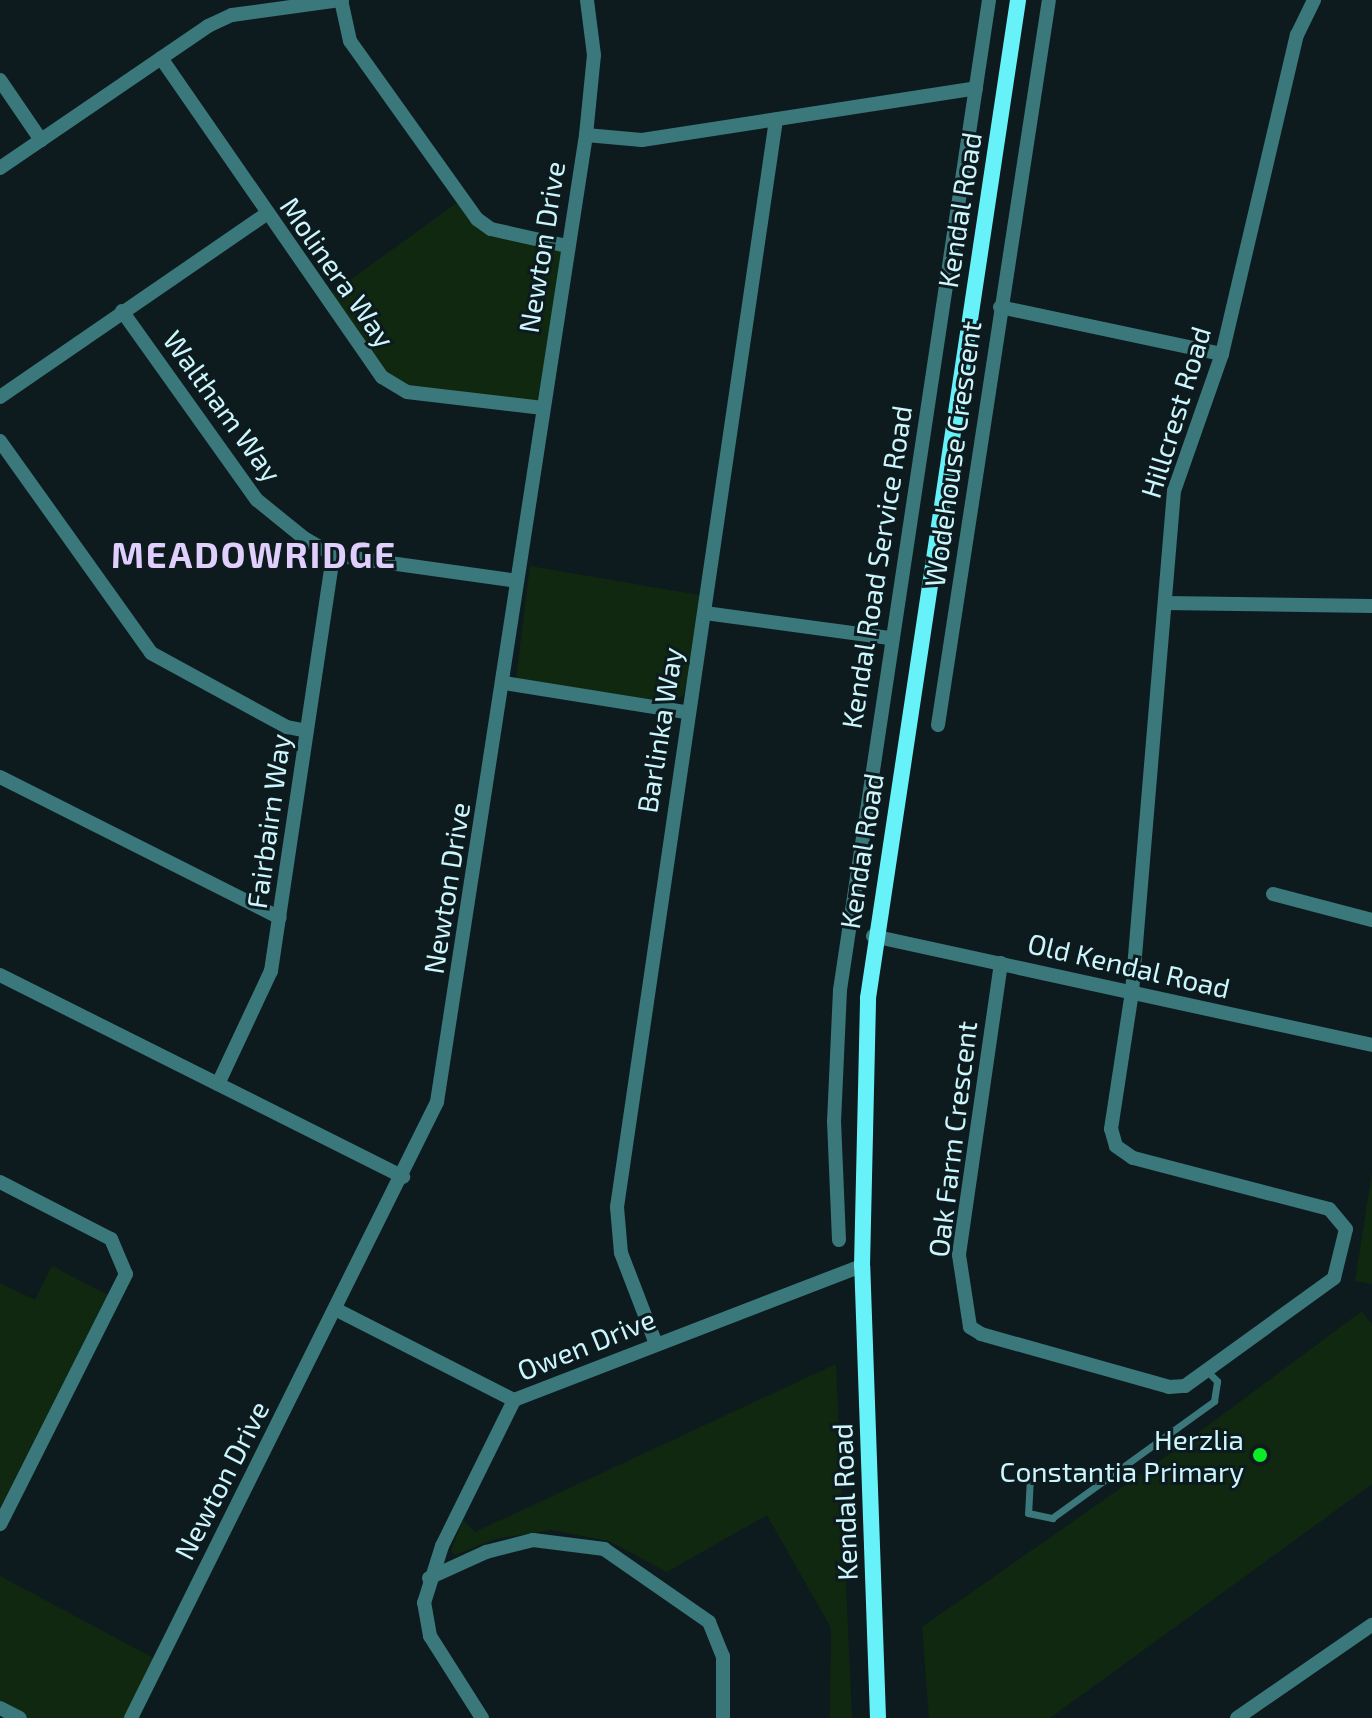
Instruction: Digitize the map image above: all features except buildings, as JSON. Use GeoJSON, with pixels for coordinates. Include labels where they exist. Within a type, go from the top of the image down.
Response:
{"type":"FeatureCollection","features":[{"type":"Feature","properties":{"kind":"main road","name":"Kendal Road"},"geometry":{"type":"LineString","coordinates":[[878,1718],[862,1266],[864,1076],[873,936],[1018,0]]}},
{"type":"Feature","properties":{"kind":"street"},"geometry":{"type":"LineString","coordinates":[[223,0],[232,15]]}},
{"type":"Feature","properties":{"kind":"street"},"geometry":{"type":"LineString","coordinates":[[0,168],[161,58],[232,15],[341,0],[350,41],[477,219],[491,229],[567,246]]}},
{"type":"Feature","properties":{"kind":"street","name":"Newton Drive"},"geometry":{"type":"LineString","coordinates":[[131,1718],[427,1132],[444,1079],[586,135],[594,55],[587,0]]}},
{"type":"Feature","properties":{"kind":"street","name":"Kendal Road Service Road"},"geometry":{"type":"LineString","coordinates":[[839,1240],[834,1122],[839,1003],[891,638],[989,0]]}},
{"type":"Feature","properties":{"kind":"street","name":"Wodehouse Crescent"},"geometry":{"type":"LineString","coordinates":[[938,725],[1049,0]]}},
{"type":"Feature","properties":{"kind":"street","name":"Hillcrest Road"},"geometry":{"type":"LineString","coordinates":[[1314,0],[1297,35],[1222,354],[1174,491],[1132,992],[1111,1129],[1121,1151],[1245,1190],[1329,1209],[1340,1217]]}},
{"type":"Feature","properties":{"kind":"street","name":"Molinera Way"},"geometry":{"type":"LineString","coordinates":[[161,58],[266,214],[392,386],[543,408]]}},
{"type":"Feature","properties":{"kind":"street"},"geometry":{"type":"LineString","coordinates":[[0,80],[41,140]]}},
{"type":"Feature","properties":{"kind":"street"},"geometry":{"type":"LineString","coordinates":[[586,135],[642,140],[976,88]]}},
{"type":"Feature","properties":{"kind":"street","name":"Barlinka Way"},"geometry":{"type":"LineString","coordinates":[[656,1344],[621,1253],[617,1207],[686,712],[705,613],[776,120]]}},
{"type":"Feature","properties":{"kind":"street"},"geometry":{"type":"LineString","coordinates":[[0,397],[266,214]]}},
{"type":"Feature","properties":{"kind":"street"},"geometry":{"type":"LineString","coordinates":[[1000,307],[1222,354]]}},
{"type":"Feature","properties":{"kind":"street","name":"Waltham Way"},"geometry":{"type":"LineString","coordinates":[[122,311],[257,500],[333,555],[517,581]]}},
{"type":"Feature","properties":{"kind":"street"},"geometry":{"type":"LineString","coordinates":[[0,441],[155,656],[287,727],[307,731]]}},
{"type":"Feature","properties":{"kind":"street","name":"Fairbairn Way"},"geometry":{"type":"LineString","coordinates":[[218,1084],[271,971],[333,555]]}},
{"type":"Feature","properties":{"kind":"street"},"geometry":{"type":"LineString","coordinates":[[1165,603],[1372,606]]}},
{"type":"Feature","properties":{"kind":"street"},"geometry":{"type":"LineString","coordinates":[[705,613],[891,638]]}},
{"type":"Feature","properties":{"kind":"street"},"geometry":{"type":"LineString","coordinates":[[504,683],[686,712]]}},
{"type":"Feature","properties":{"kind":"street"},"geometry":{"type":"LineString","coordinates":[[0,777],[280,918]]}},
{"type":"Feature","properties":{"kind":"street"},"geometry":{"type":"LineString","coordinates":[[1273,894],[1372,920]]}},
{"type":"Feature","properties":{"kind":"street","name":"Old Kendal Road"},"geometry":{"type":"LineString","coordinates":[[873,936],[1372,1045]]}},
{"type":"Feature","properties":{"kind":"street","name":"Oak Farm Crescent"},"geometry":{"type":"LineString","coordinates":[[1001,963],[959,1255],[970,1327],[981,1334],[1169,1387],[1185,1386],[1334,1278],[1346,1229],[1340,1217]]}},
{"type":"Feature","properties":{"kind":"street"},"geometry":{"type":"LineString","coordinates":[[0,975],[403,1177]]}},
{"type":"Feature","properties":{"kind":"street"},"geometry":{"type":"LineString","coordinates":[[0,1182],[111,1239],[124,1261],[121,1287],[0,1524]]}},
{"type":"Feature","properties":{"kind":"street","name":"Owen Drive"},"geometry":{"type":"LineString","coordinates":[[337,1310],[514,1400],[862,1266]]}},
{"type":"Feature","properties":{"kind":"street"},"geometry":{"type":"LineString","coordinates":[[482,1718],[430,1636],[424,1603],[429,1578],[514,1400]]}},
{"type":"Feature","properties":{"kind":"street"},"geometry":{"type":"LineString","coordinates":[[429,1578],[486,1552],[533,1540],[604,1549],[709,1622],[723,1656],[723,1718]]}},
{"type":"Feature","properties":{"kind":"street"},"geometry":{"type":"LineString","coordinates":[[1237,1718],[1372,1625]]}},
{"type":"Feature","properties":{"kind":"street"},"geometry":{"type":"LineString","coordinates":[[0,1708],[20,1718]]}},
{"type":"Feature","properties":{"kind":"lane"},"geometry":{"type":"LineString","coordinates":[[1030,1477],[1028,1513],[1052,1518],[1214,1401],[1217,1381],[1207,1371]]}},
{"type":"Feature","properties":{"kind":"green space"},"geometry":{"type":"Polygon","coordinates":[[[461,200],[476,223],[567,247],[543,407],[401,388],[378,372],[325,298],[461,200]]]}},
{"type":"Feature","properties":{"kind":"green space"},"geometry":{"type":"Polygon","coordinates":[[[530,566],[699,595],[706,601],[683,696],[666,702],[516,679],[530,566]]]}},
{"type":"Feature","properties":{"kind":"green space"},"geometry":{"type":"Polygon","coordinates":[[[1372,1173],[1372,1284],[1355,1281],[1372,1173]]]}},
{"type":"Feature","properties":{"kind":"green space"},"geometry":{"type":"Polygon","coordinates":[[[52,1266],[108,1295],[0,1508],[0,1283],[35,1300],[52,1266]]]}},
{"type":"Feature","properties":{"kind":"green space","name":"Herzlia Constantia Primary"},"geometry":{"type":"Polygon","coordinates":[[[1362,1311],[1372,1325],[1372,1484],[1050,1718],[929,1718],[922,1627],[1171,1453],[1362,1311]]]}},
{"type":"Feature","properties":{"kind":"green space"},"geometry":{"type":"Polygon","coordinates":[[[836,1364],[852,1718],[830,1718],[831,1628],[767,1515],[667,1572],[609,1541],[551,1530],[495,1539],[455,1555],[451,1551],[463,1520],[475,1532],[836,1364]]]}},
{"type":"Feature","properties":{"kind":"green space"},"geometry":{"type":"Polygon","coordinates":[[[0,1576],[159,1661],[131,1718],[20,1718],[0,1708],[0,1576]]]}},
{"type":"Feature","properties":{"kind":"place","name":"Herzlia Constantia Primary"},"geometry":{"type":"Point","coordinates":[1260,1455]}},
{"type":"Feature","properties":{"kind":"district","name":"MEADOWRIDGE"},"geometry":{"type":"Point","coordinates":[254,554]}}]}
